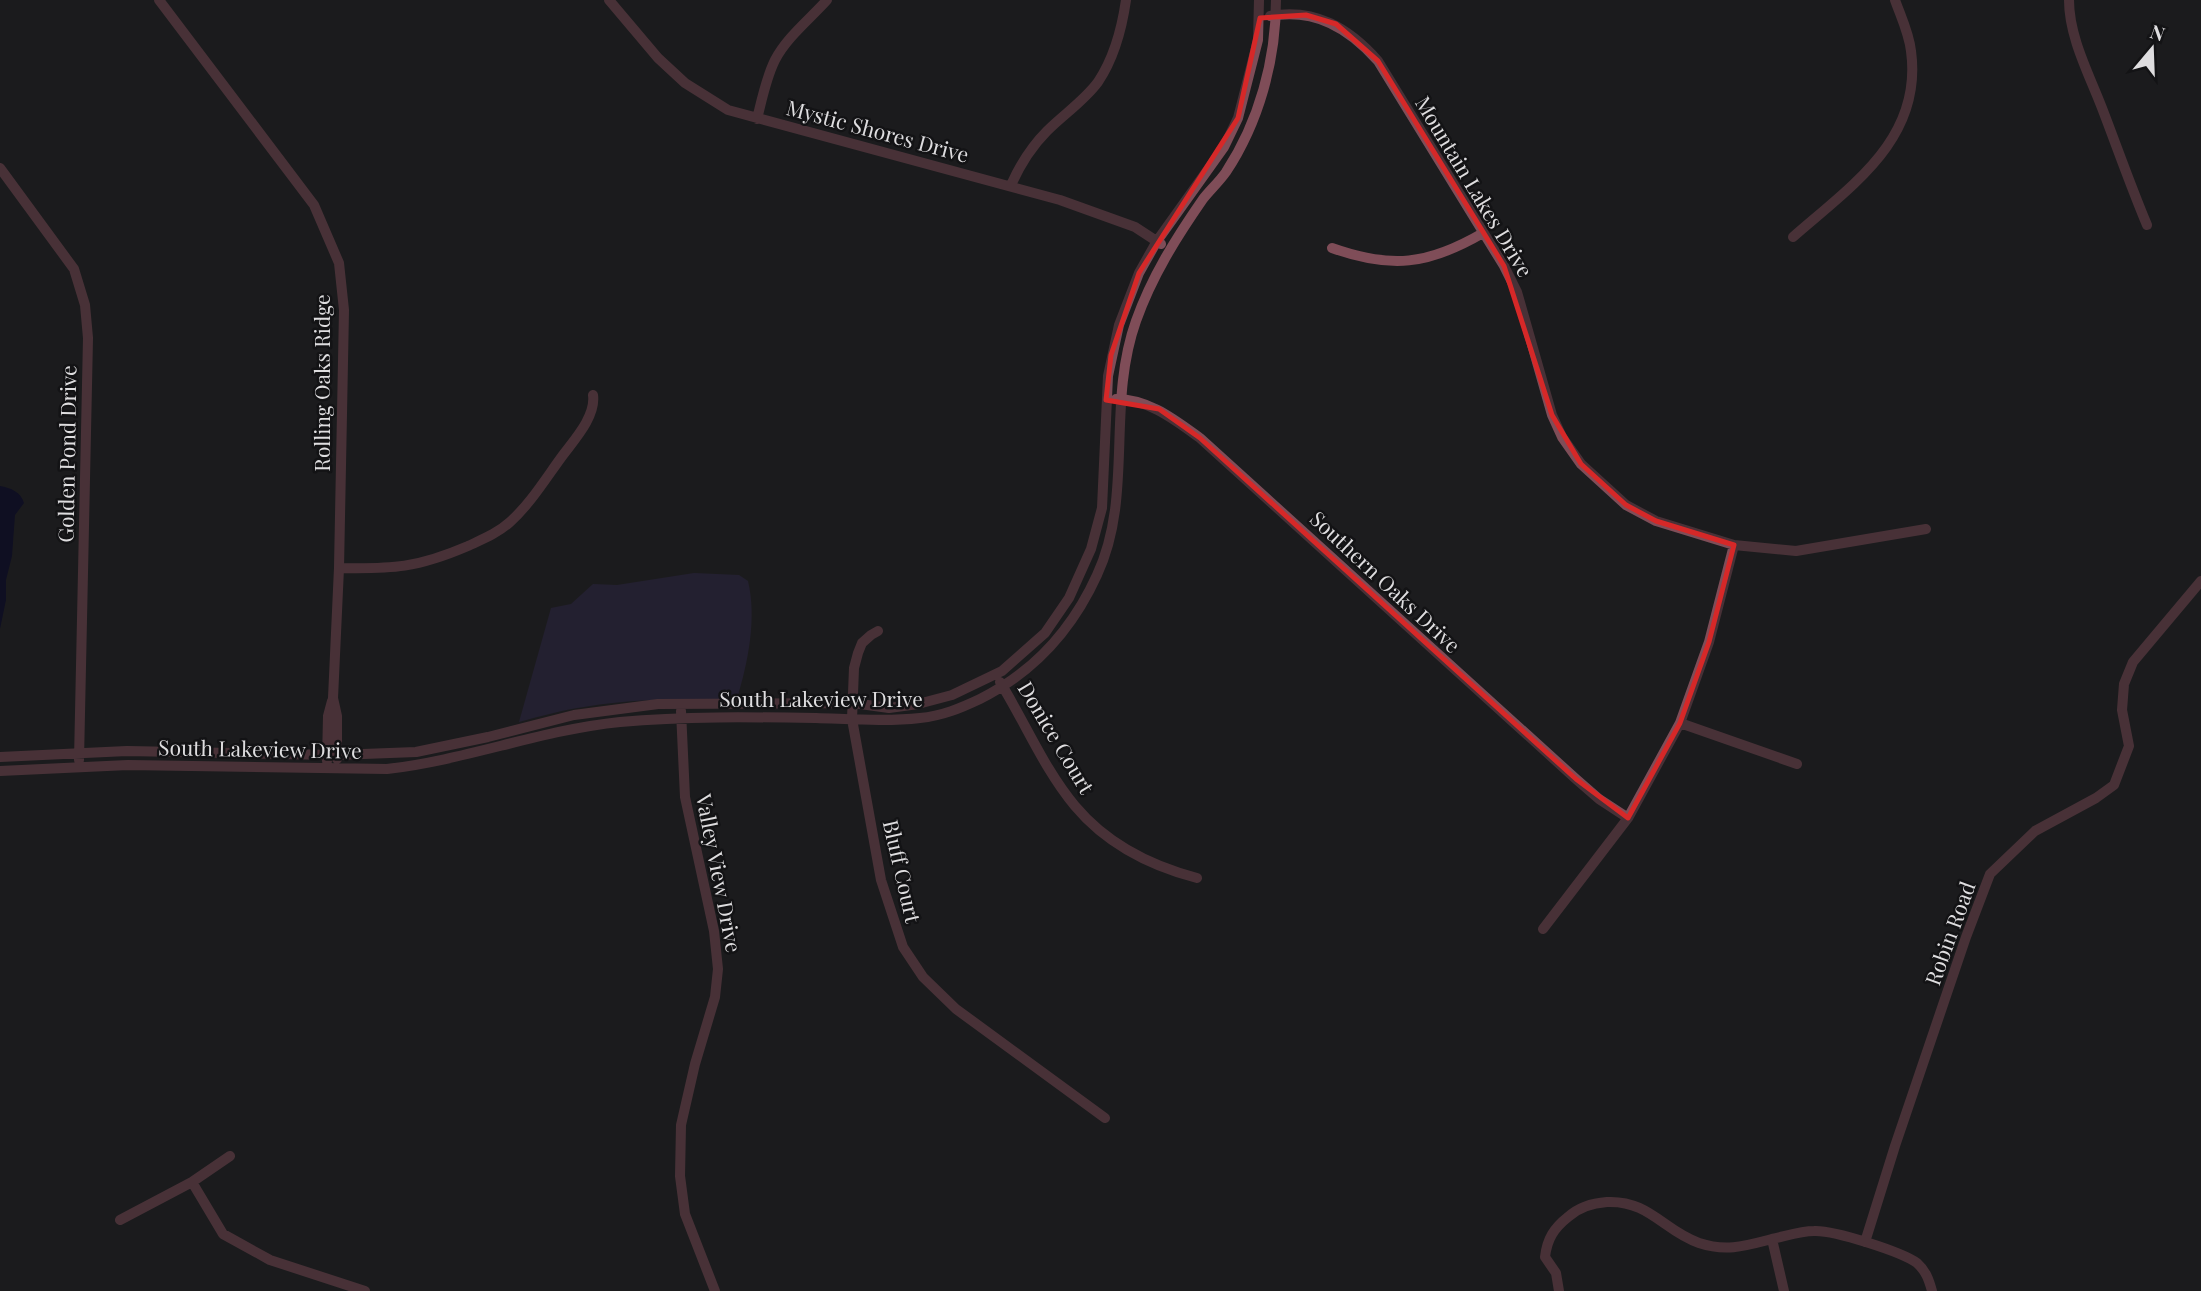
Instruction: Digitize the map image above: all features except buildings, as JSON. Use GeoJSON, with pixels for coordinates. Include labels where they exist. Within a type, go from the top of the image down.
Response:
{"type":"FeatureCollection","features":[{"type":"Feature","properties":{"kind":"street","name":"Rolling Oaks Ridge"},"geometry":{"type":"LineString","coordinates":[[159,0],[314,205],[339,263],[344,310],[339,568],[333,698],[337,716],[332,769]]}},
{"type":"Feature","properties":{"kind":"street","name":"Mystic Shores Drive"},"geometry":{"type":"LineString","coordinates":[[609,0],[658,58],[685,83],[728,110],[1011,185],[1108,216],[1135,228],[1168,250]]}},
{"type":"Feature","properties":{"kind":"street"},"geometry":{"type":"LineString","coordinates":[[757,119],[765,84],[776,59],[787,43],[827,0]]}},
{"type":"Feature","properties":{"kind":"street"},"geometry":{"type":"LineString","coordinates":[[1011,185],[1022,161],[1046,132],[1083,99],[1099,80],[1114,48],[1126,0]]}},
{"type":"Feature","properties":{"kind":"street","name":"South Lakeview Drive"},"geometry":{"type":"LineString","coordinates":[[0,757],[127,751],[332,755],[416,752],[574,715],[658,704],[853,703],[890,708],[952,695],[1015,661],[1045,633],[1069,598],[1091,549],[1102,508],[1106,400],[1111,355],[1119,326],[1139,274],[1157,241],[1224,147],[1234,127],[1258,40],[1259,0]]}},
{"type":"Feature","properties":{"kind":"street","name":"South Lakeview Drive"},"geometry":{"type":"LineString","coordinates":[[0,771],[128,765],[387,769],[425,765],[590,725],[682,718],[920,719],[944,714],[1004,687],[1042,657],[1062,634],[1098,573],[1112,533],[1115,514],[1125,359],[1136,323],[1168,250],[1225,172],[1251,124],[1274,44],[1276,0]]}},
{"type":"Feature","properties":{"kind":"street"},"geometry":{"type":"LineString","coordinates":[[1793,237],[1865,174],[1888,148],[1901,125],[1910,90],[1911,51],[1906,28],[1895,0]]}},
{"type":"Feature","properties":{"kind":"street"},"geometry":{"type":"LineString","coordinates":[[2069,0],[2069,15],[2077,44],[2147,225]]}},
{"type":"Feature","properties":{"kind":"street","name":"Mountain Lakes Drive"},"geometry":{"type":"LineString","coordinates":[[1260,18],[1307,15],[1336,24],[1378,61],[1504,266],[1517,292],[1552,415],[1562,437],[1581,464],[1626,505],[1656,521],[1734,545],[1796,551],[1926,529]]}},
{"type":"Feature","properties":{"kind":"street","name":"Golden Pond Drive"},"geometry":{"type":"LineString","coordinates":[[0,168],[74,269],[85,305],[88,338],[79,766]]}},
{"type":"Feature","properties":{"kind":"street"},"geometry":{"type":"LineString","coordinates":[[1332,248],[1388,263],[1438,255],[1483,233]]}},
{"type":"Feature","properties":{"kind":"street"},"geometry":{"type":"LineString","coordinates":[[339,568],[413,566],[451,553],[500,531],[531,499],[578,435],[591,410],[593,395]]}},
{"type":"Feature","properties":{"kind":"street","name":"Southern Oaks Drive"},"geometry":{"type":"LineString","coordinates":[[1106,400],[1121,399],[1160,410],[1200,438],[1576,779],[1599,799],[1628,818]]}},
{"type":"Feature","properties":{"kind":"street"},"geometry":{"type":"LineString","coordinates":[[1543,929],[1628,818],[1680,723],[1709,642],[1734,545]]}},
{"type":"Feature","properties":{"kind":"street","name":"Robin Road"},"geometry":{"type":"LineString","coordinates":[[1865,1242],[1899,1134],[1990,874],[2035,831],[2096,798],[2114,785],[2129,746],[2122,710],[2124,684],[2133,662],[2201,581]]}},
{"type":"Feature","properties":{"kind":"street","name":"Bluff Court"},"geometry":{"type":"LineString","coordinates":[[878,631],[862,643],[858,653],[854,668],[852,719],[881,880],[890,913],[908,956],[923,977],[956,1009],[1105,1118]]}},
{"type":"Feature","properties":{"kind":"street","name":"Donice Court"},"geometry":{"type":"LineString","coordinates":[[995,673],[1058,781],[1085,817],[1117,843],[1143,859],[1197,878]]}},
{"type":"Feature","properties":{"kind":"street","name":"Valley View Drive"},"geometry":{"type":"LineString","coordinates":[[681,704],[685,797],[714,931],[718,969],[715,997],[695,1064],[681,1125],[680,1176],[685,1214],[715,1291]]}},
{"type":"Feature","properties":{"kind":"street"},"geometry":{"type":"LineString","coordinates":[[1680,723],[1797,764]]}},
{"type":"Feature","properties":{"kind":"street"},"geometry":{"type":"LineString","coordinates":[[508,732],[513,744]]}},
{"type":"Feature","properties":{"kind":"street"},"geometry":{"type":"LineString","coordinates":[[120,1220],[192,1182],[230,1156]]}},
{"type":"Feature","properties":{"kind":"street"},"geometry":{"type":"LineString","coordinates":[[192,1182],[223,1234],[270,1260],[365,1291]]}},
{"type":"Feature","properties":{"kind":"street"},"geometry":{"type":"LineString","coordinates":[[1559,1291],[1556,1273],[1545,1257],[1548,1239],[1561,1222],[1578,1209],[1599,1203],[1620,1202],[1641,1208],[1697,1242],[1730,1249],[1813,1231],[1829,1231],[1916,1262],[1927,1275],[1932,1291]]}},
{"type":"Feature","properties":{"kind":"street"},"geometry":{"type":"LineString","coordinates":[[1772,1239],[1784,1291]]}},
{"type":"Feature","properties":{"kind":"highlighted area"},"geometry":{"type":"Polygon","coordinates":[[[1306,15],[1336,24],[1378,61],[1504,266],[1552,415],[1581,464],[1626,505],[1656,521],[1734,545],[1709,642],[1680,723],[1628,818],[1576,779],[1200,438],[1159,409],[1106,400],[1111,355],[1139,273],[1238,118],[1260,18],[1306,15]]]}},
{"type":"Feature","properties":{"kind":"shaded area"},"geometry":{"type":"Polygon","coordinates":[[[694,573],[739,575],[748,581],[752,610],[750,640],[737,699],[603,704],[519,722],[551,608],[571,604],[593,584],[617,585],[694,573]]]}},
{"type":"Feature","properties":{"kind":"water"},"geometry":{"type":"Polygon","coordinates":[[[0,486],[15,491],[24,503],[15,515],[12,556],[0,629],[0,486]]]}}]}
